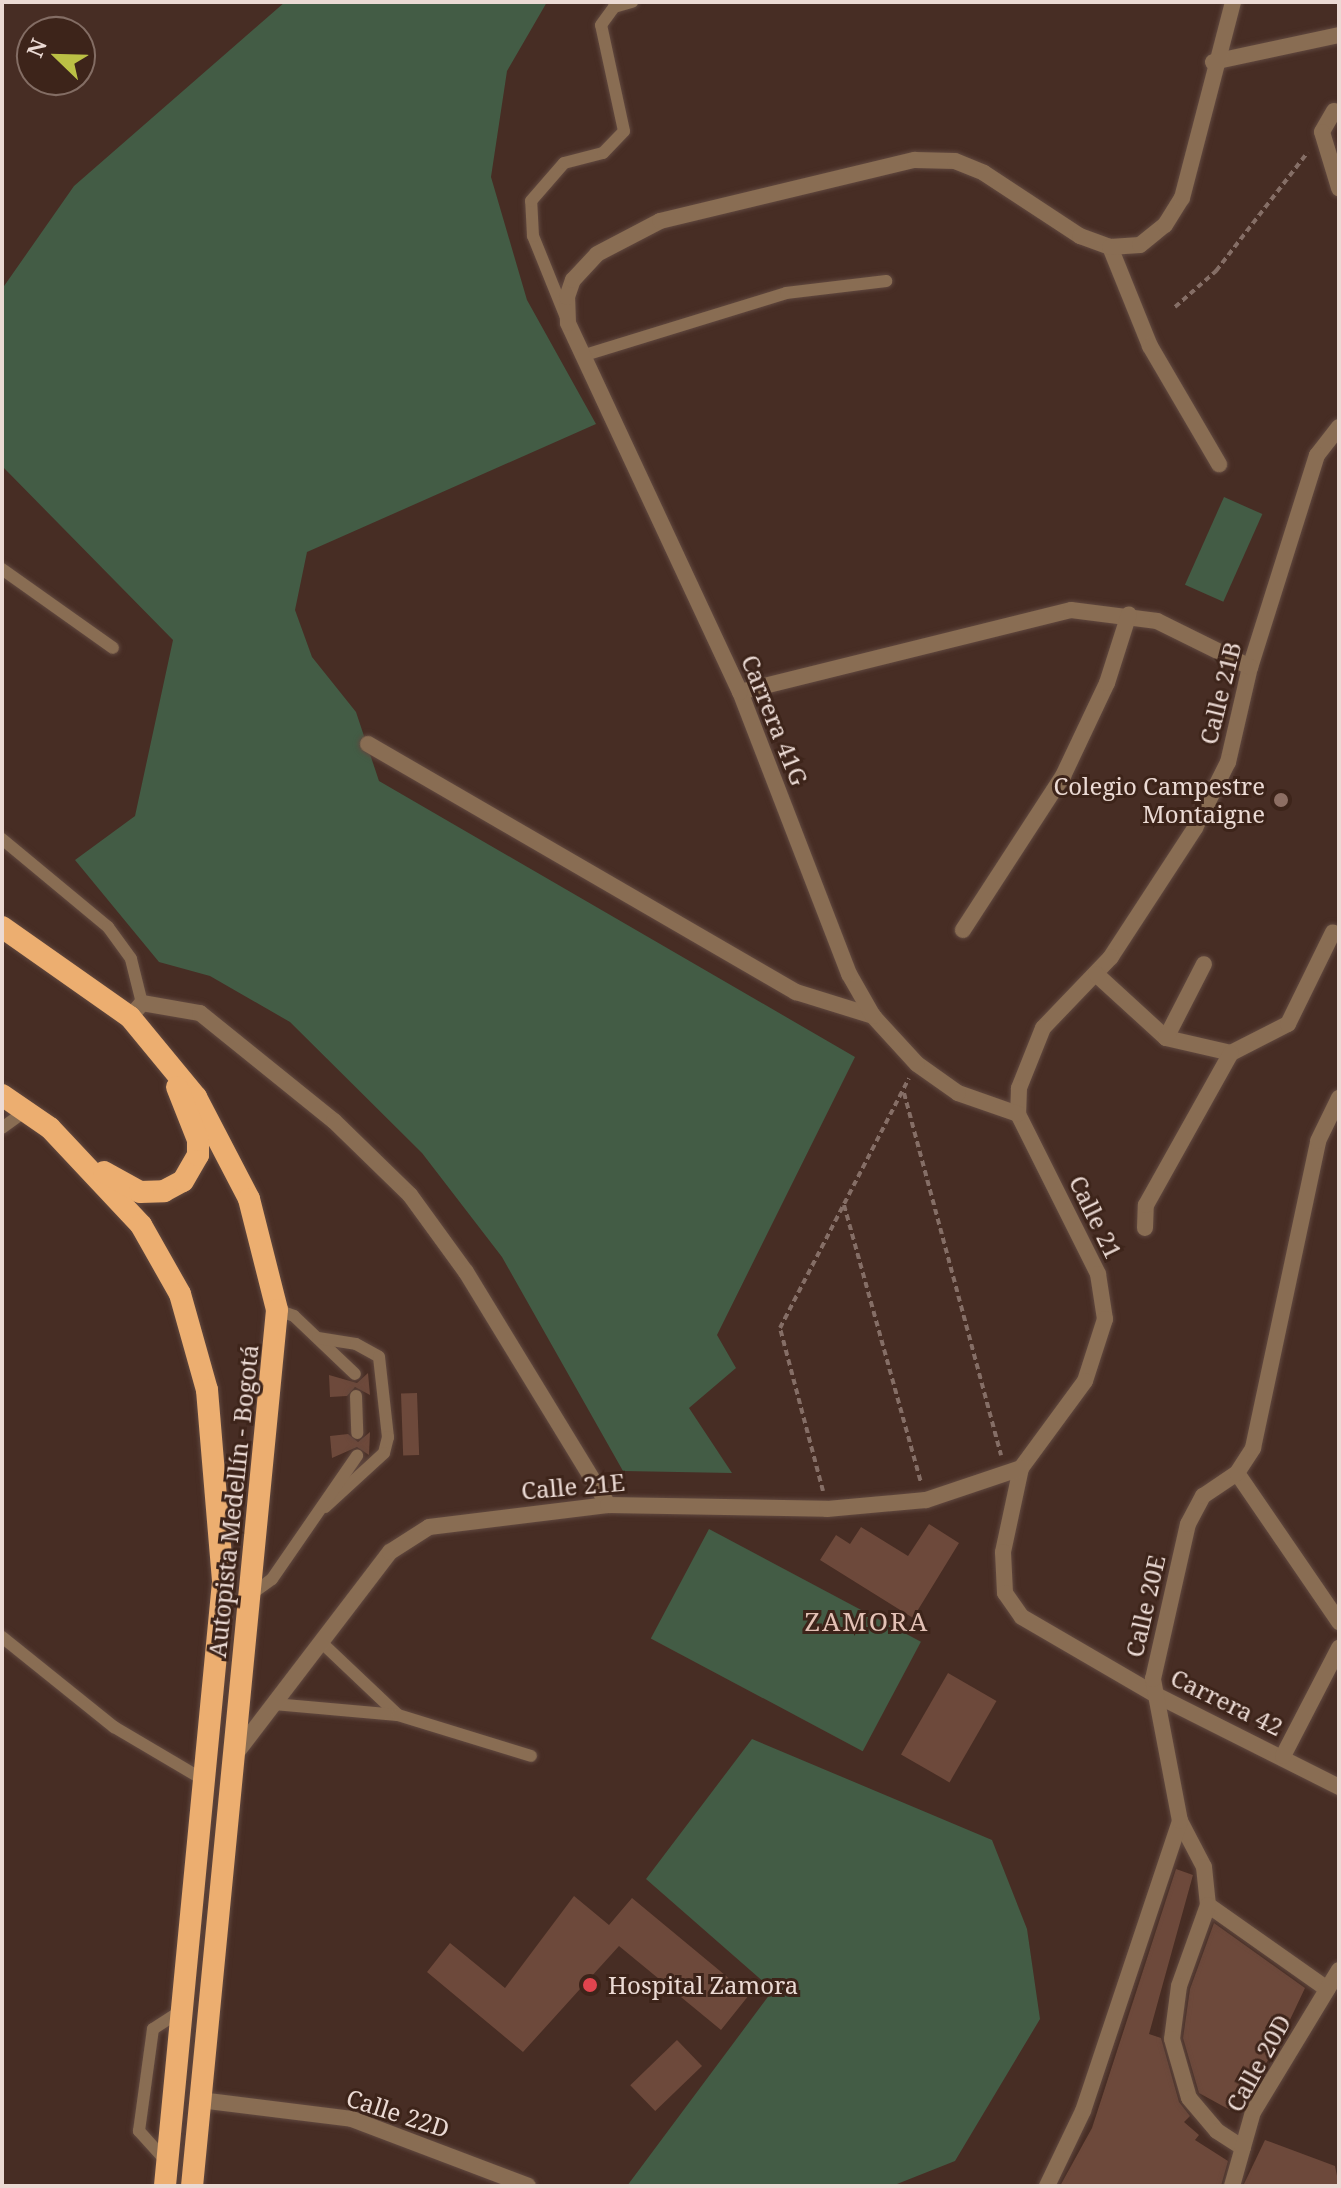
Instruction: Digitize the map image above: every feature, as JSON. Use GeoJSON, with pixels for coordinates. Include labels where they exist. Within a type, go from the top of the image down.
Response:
{"type":"FeatureCollection","features":[{"type":"Feature","properties":{"kind":"highway","name":"Autopista Medellín - Bogotá"},"geometry":{"type":"LineString","coordinates":[[2,927],[136,1010],[237,1173],[266,1254],[277,1310],[192,2186]]}},
{"type":"Feature","properties":{"kind":"highway"},"geometry":{"type":"LineString","coordinates":[[75,1155],[140,1192],[164,1191],[183,1181],[198,1155],[198,1140],[163,1051]]}},
{"type":"Feature","properties":{"kind":"highway","name":"Autopista Medellín - Bogotá"},"geometry":{"type":"LineString","coordinates":[[2,1095],[25,1111],[112,1190],[164,1262],[202,1362],[223,1582],[165,2186]]}},
{"type":"Feature","properties":{"kind":"street"},"geometry":{"type":"LineString","coordinates":[[568,323],[573,280],[597,254],[660,221],[915,160],[955,161],[984,173],[1080,236],[1110,247],[1140,245],[1152,237],[1182,198],[1213,62],[1233,2]]}},
{"type":"Feature","properties":{"kind":"street"},"geometry":{"type":"LineString","coordinates":[[1213,62],[1339,35]]}},
{"type":"Feature","properties":{"kind":"street"},"geometry":{"type":"LineString","coordinates":[[1334,111],[1322,132],[1339,188]]}},
{"type":"Feature","properties":{"kind":"street"},"geometry":{"type":"LineString","coordinates":[[1110,247],[1150,346],[1219,464]]}},
{"type":"Feature","properties":{"kind":"street","name":"Carrera 41G"},"geometry":{"type":"LineString","coordinates":[[568,323],[740,692],[849,974],[873,1016],[917,1064],[958,1093],[1018,1114]]}},
{"type":"Feature","properties":{"kind":"street","name":"Calle 21B"},"geometry":{"type":"LineString","coordinates":[[1018,1114],[1019,1088],[1043,1028],[1096,974],[1195,828],[1221,776],[1250,667],[1317,455],[1339,427]]}},
{"type":"Feature","properties":{"kind":"street"},"geometry":{"type":"LineString","coordinates":[[740,692],[1071,610],[1129,614],[1157,621],[1250,667]]}},
{"type":"Feature","properties":{"kind":"street"},"geometry":{"type":"LineString","coordinates":[[963,930],[1063,776],[1107,683],[1129,614]]}},
{"type":"Feature","properties":{"kind":"street"},"geometry":{"type":"LineString","coordinates":[[368,744],[796,992],[873,1016]]}},
{"type":"Feature","properties":{"kind":"street"},"geometry":{"type":"LineString","coordinates":[[1145,1228],[1146,1205],[1231,1053],[1288,1024],[1333,932]]}},
{"type":"Feature","properties":{"kind":"street"},"geometry":{"type":"LineString","coordinates":[[1166,1038],[1204,964]]}},
{"type":"Feature","properties":{"kind":"street"},"geometry":{"type":"LineString","coordinates":[[1096,974],[1166,1038],[1231,1053]]}},
{"type":"Feature","properties":{"kind":"street"},"geometry":{"type":"LineString","coordinates":[[136,1010],[182,1007],[218,1026],[334,1121],[410,1195],[466,1272],[608,1505]]}},
{"type":"Feature","properties":{"kind":"street","name":"Calle 20E"},"geometry":{"type":"LineString","coordinates":[[1047,2186],[1083,2111],[1180,1821],[1153,1679],[1188,1524],[1203,1496],[1237,1473],[1253,1448],[1318,1141],[1339,1098]]}},
{"type":"Feature","properties":{"kind":"street","name":"Calle 21"},"geometry":{"type":"LineString","coordinates":[[1014,1471],[1085,1381],[1105,1319],[1094,1264],[1018,1114]]}},
{"type":"Feature","properties":{"kind":"street","name":"Calle 21E"},"geometry":{"type":"LineString","coordinates":[[233,1758],[390,1552],[429,1527],[608,1505],[827,1509],[926,1500],[1014,1471]]}},
{"type":"Feature","properties":{"kind":"street","name":"Carrera 42"},"geometry":{"type":"LineString","coordinates":[[1014,1471],[1003,1552],[1005,1593],[1022,1617],[1156,1695],[1283,1756],[1339,1787]]}},
{"type":"Feature","properties":{"kind":"street"},"geometry":{"type":"LineString","coordinates":[[1237,1473],[1339,1622]]}},
{"type":"Feature","properties":{"kind":"street"},"geometry":{"type":"LineString","coordinates":[[1283,1756],[1339,1648]]}},
{"type":"Feature","properties":{"kind":"street"},"geometry":{"type":"LineString","coordinates":[[1180,1821],[1204,1867],[1208,1905],[1179,1986],[1172,2039],[1176,2062],[1189,2098],[1217,2131],[1243,2148]]}},
{"type":"Feature","properties":{"kind":"street"},"geometry":{"type":"LineString","coordinates":[[1208,1905],[1327,1989]]}},
{"type":"Feature","properties":{"kind":"street","name":"Calle 20D"},"geometry":{"type":"LineString","coordinates":[[1232,2186],[1253,2112],[1339,1970]]}},
{"type":"Feature","properties":{"kind":"street","name":"Calle 22D"},"geometry":{"type":"LineString","coordinates":[[200,2100],[352,2119],[528,2186]]}},
{"type":"Feature","properties":{"kind":"lane"},"geometry":{"type":"LineString","coordinates":[[568,323],[533,236],[531,201],[564,163],[603,153],[624,131],[601,25],[614,7],[632,2]]}},
{"type":"Feature","properties":{"kind":"lane"},"geometry":{"type":"LineString","coordinates":[[585,355],[786,293],[886,281]]}},
{"type":"Feature","properties":{"kind":"lane"},"geometry":{"type":"LineString","coordinates":[[2,569],[113,648]]}},
{"type":"Feature","properties":{"kind":"lane"},"geometry":{"type":"LineString","coordinates":[[2,839],[108,927],[131,959],[136,1010]]}},
{"type":"Feature","properties":{"kind":"lane"},"geometry":{"type":"LineString","coordinates":[[2,1128],[25,1111]]}},
{"type":"Feature","properties":{"kind":"lane"},"geometry":{"type":"LineString","coordinates":[[277,1310],[318,1338],[355,1374]]}},
{"type":"Feature","properties":{"kind":"lane"},"geometry":{"type":"LineString","coordinates":[[318,1338],[356,1344],[379,1357],[388,1437],[384,1453],[325,1507]]}},
{"type":"Feature","properties":{"kind":"lane"},"geometry":{"type":"LineString","coordinates":[[356,1396],[357,1433]]}},
{"type":"Feature","properties":{"kind":"lane"},"geometry":{"type":"LineString","coordinates":[[250,1595],[272,1579],[325,1507],[357,1456]]}},
{"type":"Feature","properties":{"kind":"lane"},"geometry":{"type":"LineString","coordinates":[[2,1637],[114,1727],[204,1780]]}},
{"type":"Feature","properties":{"kind":"lane"},"geometry":{"type":"LineString","coordinates":[[321,1642],[398,1715]]}},
{"type":"Feature","properties":{"kind":"lane"},"geometry":{"type":"LineString","coordinates":[[274,1704],[398,1715],[531,1756]]}},
{"type":"Feature","properties":{"kind":"lane"},"geometry":{"type":"LineString","coordinates":[[168,2163],[139,2131],[153,2029],[182,2010]]}},
{"type":"Feature","properties":{"kind":"path"},"geometry":{"type":"LineString","coordinates":[[1175,307],[1216,271],[1266,212],[1322,132]]}},
{"type":"Feature","properties":{"kind":"path"},"geometry":{"type":"LineString","coordinates":[[827,1509],[780,1328],[917,1064]]}},
{"type":"Feature","properties":{"kind":"path"},"geometry":{"type":"LineString","coordinates":[[903,1090],[1014,1471]]}},
{"type":"Feature","properties":{"kind":"path"},"geometry":{"type":"LineString","coordinates":[[844,1205],[926,1500]]}},
{"type":"Feature","properties":{"kind":"green space"},"geometry":{"type":"Polygon","coordinates":[[[285,2],[547,2],[507,71],[491,177],[527,300],[596,424],[307,552],[295,610],[312,657],[356,712],[379,781],[855,1057],[717,1335],[736,1368],[689,1408],[732,1473],[623,1471],[502,1257],[422,1153],[290,1022],[210,976],[159,962],[75,860],[135,816],[173,640],[2,466],[2,289],[74,186],[285,2]]]}},
{"type":"Feature","properties":{"kind":"green space"},"geometry":{"type":"Polygon","coordinates":[[[1224,497],[1262,514],[1223,602],[1185,585],[1224,497]]]}},
{"type":"Feature","properties":{"kind":"green space"},"geometry":{"type":"Polygon","coordinates":[[[709,1529],[921,1642],[863,1751],[651,1638],[709,1529]]]}},
{"type":"Feature","properties":{"kind":"green space"},"geometry":{"type":"Polygon","coordinates":[[[752,1739],[992,1840],[1027,1929],[1040,2019],[955,2161],[892,2186],[627,2186],[773,1990],[646,1879],[752,1739]]]}},
{"type":"Feature","properties":{"kind":"building"},"geometry":{"type":"Polygon","coordinates":[[[368,1373],[370,1395],[355,1387],[347,1396],[330,1397],[329,1375],[357,1383],[368,1373]]]}},
{"type":"Feature","properties":{"kind":"building"},"geometry":{"type":"Polygon","coordinates":[[[417,1393],[419,1455],[403,1456],[401,1394],[417,1393]]]}},
{"type":"Feature","properties":{"kind":"building"},"geometry":{"type":"Polygon","coordinates":[[[370,1432],[369,1455],[357,1447],[332,1458],[330,1436],[348,1434],[358,1442],[370,1432]]]}},
{"type":"Feature","properties":{"kind":"building"},"geometry":{"type":"Polygon","coordinates":[[[929,1524],[959,1543],[913,1618],[820,1560],[836,1535],[850,1544],[861,1527],[908,1556],[929,1524]]]}},
{"type":"Feature","properties":{"kind":"building"},"geometry":{"type":"Polygon","coordinates":[[[948,1673],[996,1701],[949,1782],[901,1754],[948,1673]]]}},
{"type":"Feature","properties":{"kind":"building"},"geometry":{"type":"Polygon","coordinates":[[[1176,1869],[1193,1875],[1149,2034],[1161,2038],[1179,2102],[1190,2116],[1184,2122],[1199,2135],[1195,2140],[1228,2161],[1221,2186],[1060,2186],[1092,2128],[1176,1869]]]}},
{"type":"Feature","properties":{"kind":"building"},"geometry":{"type":"Polygon","coordinates":[[[574,1896],[609,1925],[632,1898],[749,1995],[721,2030],[619,1946],[523,2052],[427,1972],[450,1943],[505,1988],[574,1896]]]}},
{"type":"Feature","properties":{"kind":"building"},"geometry":{"type":"Polygon","coordinates":[[[1214,1923],[1305,1988],[1278,2045],[1263,2068],[1256,2060],[1230,2110],[1199,2093],[1183,2038],[1190,1989],[1214,1923]]]}},
{"type":"Feature","properties":{"kind":"building"},"geometry":{"type":"Polygon","coordinates":[[[677,2040],[702,2066],[655,2111],[630,2085],[677,2040]]]}},
{"type":"Feature","properties":{"kind":"building"},"geometry":{"type":"Polygon","coordinates":[[[1265,2140],[1335,2166],[1339,2186],[1243,2186],[1265,2140]]]}},
{"type":"Feature","properties":{"kind":"place","name":"Colegio Campestre Montaigne"},"geometry":{"type":"Point","coordinates":[1281,800]}},
{"type":"Feature","properties":{"kind":"place","name":"Hospital Zamora"},"geometry":{"type":"Point","coordinates":[590,1985]}},
{"type":"Feature","properties":{"kind":"district","name":"ZAMORA"},"geometry":{"type":"Point","coordinates":[867,1622]}}]}
